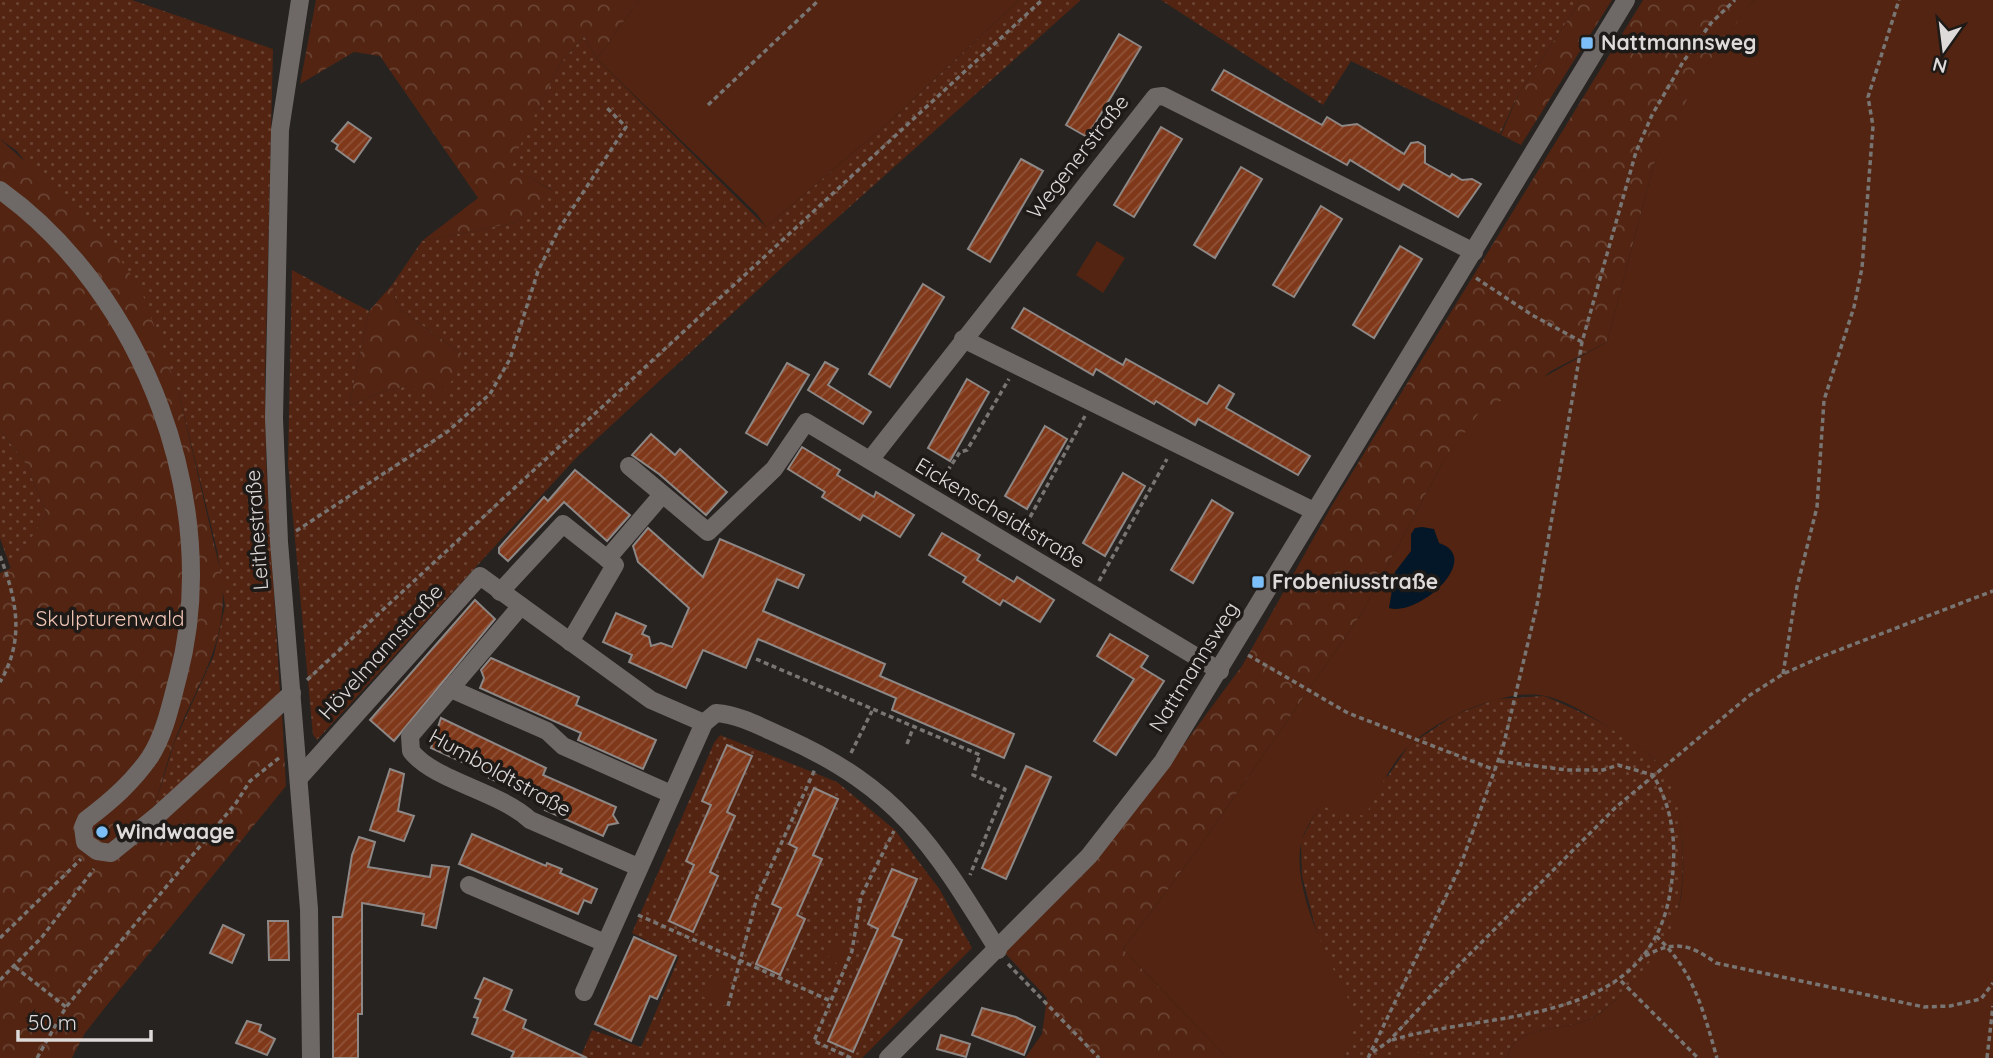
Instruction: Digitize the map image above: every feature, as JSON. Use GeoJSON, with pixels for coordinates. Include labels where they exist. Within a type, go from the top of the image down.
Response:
{"type":"FeatureCollection","features":[{"type":"Feature","properties":{"kind":"street","name":"Leithestraße"},"geometry":{"type":"LineString","coordinates":[[300,0],[279,130],[274,418],[279,542],[309,909],[311,1058]]}},
{"type":"Feature","properties":{"kind":"street","name":"Nattmannsweg"},"geometry":{"type":"LineString","coordinates":[[888,1058],[1089,856],[1163,761],[1626,0]]}},
{"type":"Feature","properties":{"kind":"street","name":"Wegenerstraße"},"geometry":{"type":"LineString","coordinates":[[870,460],[1155,97],[1163,96],[1474,252]]}},
{"type":"Feature","properties":{"kind":"street"},"geometry":{"type":"LineString","coordinates":[[0,190],[45,226],[104,294],[156,396],[172,441],[187,507],[192,579],[182,661],[170,708],[152,754],[127,788],[86,820],[82,835],[90,848],[111,853],[159,814],[292,693]]}},
{"type":"Feature","properties":{"kind":"street"},"geometry":{"type":"LineString","coordinates":[[963,339],[1314,511]]}},
{"type":"Feature","properties":{"kind":"street","name":"Eickenscheidtstraße"},"geometry":{"type":"LineString","coordinates":[[661,496],[708,532],[774,469],[806,422],[1220,671]]}},
{"type":"Feature","properties":{"kind":"street"},"geometry":{"type":"LineString","coordinates":[[607,559],[661,496],[629,466]]}},
{"type":"Feature","properties":{"kind":"street"},"geometry":{"type":"LineString","coordinates":[[500,592],[563,524],[615,565],[570,642]]}},
{"type":"Feature","properties":{"kind":"street","name":"Hövelmannstraße"},"geometry":{"type":"LineString","coordinates":[[299,778],[480,576],[651,700],[704,723]]}},
{"type":"Feature","properties":{"kind":"street","name":"Humboldtstraße"},"geometry":{"type":"LineString","coordinates":[[521,606],[410,736],[411,751],[417,759],[517,808],[530,820],[638,867]]}},
{"type":"Feature","properties":{"kind":"street"},"geometry":{"type":"LineString","coordinates":[[451,689],[547,732],[563,746],[671,794]]}},
{"type":"Feature","properties":{"kind":"street"},"geometry":{"type":"LineString","coordinates":[[584,992],[704,723],[716,713],[733,714],[822,754],[844,767],[903,813],[938,856],[998,950]]}},
{"type":"Feature","properties":{"kind":"street"},"geometry":{"type":"LineString","coordinates":[[469,884],[605,943]]}},
{"type":"Feature","properties":{"kind":"path"},"geometry":{"type":"LineString","coordinates":[[708,105],[819,0]]}},
{"type":"Feature","properties":{"kind":"path"},"geometry":{"type":"LineString","coordinates":[[292,693],[1042,0]]}},
{"type":"Feature","properties":{"kind":"path"},"geometry":{"type":"LineString","coordinates":[[1368,1058],[1460,867],[1498,761],[1537,605],[1582,342],[1636,152],[1652,115],[1683,62],[1726,3],[1735,0]]}},
{"type":"Feature","properties":{"kind":"path"},"geometry":{"type":"LineString","coordinates":[[1783,674],[1797,587],[1817,507],[1824,400],[1850,318],[1862,268],[1873,126],[1868,97],[1899,0]]}},
{"type":"Feature","properties":{"kind":"path"},"geometry":{"type":"LineString","coordinates":[[279,542],[447,432],[490,394],[510,359],[526,304],[543,260],[559,229],[626,127],[607,108]]}},
{"type":"Feature","properties":{"kind":"path"},"geometry":{"type":"LineString","coordinates":[[1463,269],[1532,315],[1582,342]]}},
{"type":"Feature","properties":{"kind":"path"},"geometry":{"type":"LineString","coordinates":[[930,497],[960,452],[967,450],[1018,365]]}},
{"type":"Feature","properties":{"kind":"path"},"geometry":{"type":"LineString","coordinates":[[1014,548],[1093,402]]}},
{"type":"Feature","properties":{"kind":"path"},"geometry":{"type":"LineString","coordinates":[[1091,595],[1176,443]]}},
{"type":"Feature","properties":{"kind":"path"},"geometry":{"type":"LineString","coordinates":[[0,556],[12,589],[18,629],[10,665],[0,682]]}},
{"type":"Feature","properties":{"kind":"path"},"geometry":{"type":"LineString","coordinates":[[1372,1053],[1389,1041],[1462,962],[1653,775],[1750,695],[1783,674],[1993,591]]}},
{"type":"Feature","properties":{"kind":"path"},"geometry":{"type":"LineString","coordinates":[[1234,646],[1348,713],[1495,769]]}},
{"type":"Feature","properties":{"kind":"path"},"geometry":{"type":"LineString","coordinates":[[756,659],[872,711],[980,755],[973,775],[1005,789],[962,893]]}},
{"type":"Feature","properties":{"kind":"path"},"geometry":{"type":"LineString","coordinates":[[844,767],[872,711]]}},
{"type":"Feature","properties":{"kind":"path"},"geometry":{"type":"LineString","coordinates":[[907,744],[913,728]]}},
{"type":"Feature","properties":{"kind":"path"},"geometry":{"type":"LineString","coordinates":[[37,1058],[66,1007],[228,813],[250,781],[297,744]]}},
{"type":"Feature","properties":{"kind":"path"},"geometry":{"type":"LineString","coordinates":[[727,1006],[757,897],[822,754]]}},
{"type":"Feature","properties":{"kind":"path"},"geometry":{"type":"LineString","coordinates":[[1389,1041],[1471,1023],[1537,1014],[1566,1005],[1621,981],[1642,958],[1656,936],[1671,893],[1674,837],[1664,795],[1653,775],[1618,765],[1603,770],[1567,770],[1498,761]]}},
{"type":"Feature","properties":{"kind":"path"},"geometry":{"type":"LineString","coordinates":[[851,1058],[814,1041],[852,951],[861,896],[903,813]]}},
{"type":"Feature","properties":{"kind":"path"},"geometry":{"type":"LineString","coordinates":[[0,938],[51,891],[90,848]]}},
{"type":"Feature","properties":{"kind":"path"},"geometry":{"type":"LineString","coordinates":[[0,980],[42,937],[85,878],[111,853]]}},
{"type":"Feature","properties":{"kind":"path"},"geometry":{"type":"LineString","coordinates":[[620,908],[831,1001]]}},
{"type":"Feature","properties":{"kind":"path"},"geometry":{"type":"LineString","coordinates":[[1656,936],[1685,968],[1703,1007],[1717,1058]]}},
{"type":"Feature","properties":{"kind":"path"},"geometry":{"type":"LineString","coordinates":[[1642,958],[1673,944],[1696,949],[1716,963],[1924,1007],[1950,1006],[1981,999],[1993,983]]}},
{"type":"Feature","properties":{"kind":"path"},"geometry":{"type":"LineString","coordinates":[[998,950],[1016,974],[1099,1058]]}},
{"type":"Feature","properties":{"kind":"path"},"geometry":{"type":"LineString","coordinates":[[15,967],[66,1007]]}},
{"type":"Feature","properties":{"kind":"path"},"geometry":{"type":"LineString","coordinates":[[1621,981],[1698,1058]]}},
{"type":"Feature","properties":{"kind":"path"},"geometry":{"type":"LineString","coordinates":[[1987,1058],[1993,1006]]}},
{"type":"Feature","properties":{"kind":"green space"},"geometry":{"type":"Polygon","coordinates":[[[0,0],[132,0],[273,49],[265,379],[266,461],[280,693],[153,812],[174,743],[214,655],[225,606],[217,550],[179,394],[159,342],[17,151],[0,139],[0,0]]]}},
{"type":"Feature","properties":{"kind":"green space"},"geometry":{"type":"Polygon","coordinates":[[[316,0],[639,0],[597,59],[584,36],[560,64],[510,166],[553,191],[514,223],[422,241],[478,198],[380,56],[354,52],[300,84],[316,0]]]}},
{"type":"Feature","properties":{"kind":"green space"},"geometry":{"type":"Polygon","coordinates":[[[639,0],[1019,0],[889,122],[766,227],[757,214],[597,59],[639,0]]]}},
{"type":"Feature","properties":{"kind":"green space"},"geometry":{"type":"Polygon","coordinates":[[[1019,0],[1081,0],[788,262],[576,458],[317,740],[313,735],[288,464],[292,270],[369,311],[349,406],[381,392],[408,386],[468,358],[398,308],[392,285],[422,241],[514,223],[552,190],[509,166],[560,64],[584,36],[597,59],[766,227],[889,122],[1019,0]]]}},
{"type":"Feature","properties":{"kind":"green space"},"geometry":{"type":"Polygon","coordinates":[[[1161,0],[1581,0],[1519,93],[1500,134],[1351,61],[1323,105],[1161,0]]]}},
{"type":"Feature","properties":{"kind":"green space"},"geometry":{"type":"Polygon","coordinates":[[[1581,0],[1612,0],[1521,145],[1501,135],[1519,93],[1581,0]]]}},
{"type":"Feature","properties":{"kind":"green space"},"geometry":{"type":"Polygon","coordinates":[[[1643,0],[1756,0],[1750,4],[1654,164],[1607,342],[1551,371],[1443,462],[1362,613],[1198,849],[1123,949],[1227,1058],[1025,1058],[1042,1034],[1047,998],[1003,951],[1136,809],[1242,666],[1331,507],[1643,0]]]}},
{"type":"Feature","properties":{"kind":"green space"},"geometry":{"type":"Polygon","coordinates":[[[1756,0],[1993,0],[1993,1058],[1507,1058],[1511,1047],[1519,1039],[1541,1030],[1588,1020],[1615,1001],[1629,987],[1655,954],[1674,921],[1679,907],[1683,876],[1680,819],[1671,785],[1661,766],[1636,745],[1582,711],[1565,702],[1530,694],[1493,700],[1474,707],[1455,715],[1423,735],[1396,760],[1365,816],[1319,806],[1302,840],[1299,860],[1302,882],[1316,931],[1358,1017],[1346,1053],[1344,1058],[1227,1058],[1123,949],[1198,849],[1362,613],[1443,462],[1479,413],[1607,342],[1654,164],[1698,78],[1750,4],[1756,0]]]}},
{"type":"Feature","properties":{"kind":"green space","name":"Skulpturenwald"},"geometry":{"type":"Polygon","coordinates":[[[0,139],[96,226],[140,287],[179,394],[222,578],[223,602],[215,645],[173,745],[153,812],[274,711],[282,714],[286,786],[107,1005],[85,1033],[72,1058],[0,1058],[0,573],[11,568],[47,514],[26,464],[0,430],[0,139]]]}},
{"type":"Feature","properties":{"kind":"green space"},"geometry":{"type":"Polygon","coordinates":[[[1097,241],[1125,258],[1103,293],[1076,275],[1097,241]]]}},
{"type":"Feature","properties":{"kind":"green space"},"geometry":{"type":"Polygon","coordinates":[[[392,285],[398,308],[468,358],[438,400],[408,386],[381,392],[349,406],[369,311],[392,285]]]}},
{"type":"Feature","properties":{"kind":"green space"},"geometry":{"type":"Polygon","coordinates":[[[0,430],[26,464],[47,514],[11,569],[0,538],[0,430]]]}},
{"type":"Feature","properties":{"kind":"green space"},"geometry":{"type":"Polygon","coordinates":[[[1544,696],[1627,738],[1655,760],[1672,783],[1680,817],[1683,875],[1678,912],[1658,955],[1626,991],[1597,1015],[1578,1023],[1529,1034],[1511,1047],[1507,1058],[1429,1058],[1402,1046],[1391,1058],[1344,1058],[1346,1053],[1334,972],[1319,941],[1302,876],[1301,841],[1319,806],[1388,776],[1409,745],[1455,715],[1496,699],[1544,696]]]}},
{"type":"Feature","properties":{"kind":"green space"},"geometry":{"type":"Polygon","coordinates":[[[720,735],[837,782],[895,830],[940,890],[972,948],[862,1058],[580,1058],[592,1030],[641,1047],[679,957],[632,933],[714,743],[720,735]]]}},
{"type":"Feature","properties":{"kind":"green space"},"geometry":{"type":"Polygon","coordinates":[[[831,943],[855,953],[847,973],[824,952],[831,943]]]}},
{"type":"Feature","properties":{"kind":"green space"},"geometry":{"type":"Polygon","coordinates":[[[711,976],[736,986],[729,1007],[703,997],[711,976]]]}},
{"type":"Feature","properties":{"kind":"green space"},"geometry":{"type":"Polygon","coordinates":[[[1402,1045],[1429,1058],[1391,1058],[1402,1045]]]}},
{"type":"Feature","properties":{"kind":"water"},"geometry":{"type":"Polygon","coordinates":[[[1415,528],[1434,529],[1439,543],[1451,550],[1454,561],[1451,573],[1430,595],[1416,604],[1389,608],[1395,572],[1411,551],[1411,534],[1415,528]]]}},
{"type":"Feature","properties":{"kind":"building"},"geometry":{"type":"Polygon","coordinates":[[[1119,34],[1141,47],[1087,137],[1066,125],[1119,34]]]}},
{"type":"Feature","properties":{"kind":"building"},"geometry":{"type":"Polygon","coordinates":[[[1224,70],[1322,125],[1327,117],[1342,126],[1357,124],[1404,154],[1411,143],[1418,142],[1425,146],[1425,163],[1450,177],[1452,174],[1462,180],[1472,179],[1481,184],[1458,217],[1403,184],[1399,190],[1350,160],[1347,165],[1212,90],[1224,70]]]}},
{"type":"Feature","properties":{"kind":"building"},"geometry":{"type":"Polygon","coordinates":[[[348,122],[371,138],[354,162],[336,149],[338,145],[332,141],[348,122]]]}},
{"type":"Feature","properties":{"kind":"building"},"geometry":{"type":"Polygon","coordinates":[[[1161,127],[1182,139],[1134,217],[1114,205],[1161,127]]]}},
{"type":"Feature","properties":{"kind":"building"},"geometry":{"type":"Polygon","coordinates":[[[1021,159],[1043,171],[990,262],[968,249],[1021,159]]]}},
{"type":"Feature","properties":{"kind":"building"},"geometry":{"type":"Polygon","coordinates":[[[1241,167],[1262,179],[1215,258],[1194,245],[1241,167]]]}},
{"type":"Feature","properties":{"kind":"building"},"geometry":{"type":"Polygon","coordinates":[[[1321,206],[1342,219],[1294,297],[1273,285],[1321,206]]]}},
{"type":"Feature","properties":{"kind":"building"},"geometry":{"type":"Polygon","coordinates":[[[1400,246],[1422,259],[1374,338],[1353,325],[1400,246]]]}},
{"type":"Feature","properties":{"kind":"building"},"geometry":{"type":"Polygon","coordinates":[[[923,284],[944,297],[890,387],[869,374],[923,284]]]}},
{"type":"Feature","properties":{"kind":"building"},"geometry":{"type":"Polygon","coordinates":[[[1024,308],[1123,365],[1126,359],[1207,404],[1219,385],[1234,394],[1226,408],[1310,456],[1298,475],[1198,419],[1195,425],[1156,401],[1154,404],[1096,369],[1093,375],[1012,328],[1024,308]]]}},
{"type":"Feature","properties":{"kind":"building"},"geometry":{"type":"Polygon","coordinates":[[[825,362],[838,369],[828,385],[871,412],[863,424],[808,390],[825,362]]]}},
{"type":"Feature","properties":{"kind":"building"},"geometry":{"type":"Polygon","coordinates":[[[787,363],[809,375],[767,445],[746,433],[787,363]]]}},
{"type":"Feature","properties":{"kind":"building"},"geometry":{"type":"Polygon","coordinates":[[[967,379],[989,392],[950,461],[928,448],[967,379]]]}},
{"type":"Feature","properties":{"kind":"building"},"geometry":{"type":"Polygon","coordinates":[[[1045,426],[1067,439],[1027,509],[1005,496],[1045,426]]]}},
{"type":"Feature","properties":{"kind":"building"},"geometry":{"type":"Polygon","coordinates":[[[651,434],[675,455],[680,449],[727,492],[706,515],[659,474],[632,455],[651,434]]]}},
{"type":"Feature","properties":{"kind":"building"},"geometry":{"type":"Polygon","coordinates":[[[802,447],[840,470],[837,475],[874,497],[876,492],[914,515],[900,537],[863,515],[860,520],[822,497],[825,492],[788,469],[802,447]]]}},
{"type":"Feature","properties":{"kind":"building"},"geometry":{"type":"Polygon","coordinates":[[[575,470],[630,515],[607,541],[564,502],[508,561],[499,553],[499,548],[544,497],[548,501],[575,470]]]}},
{"type":"Feature","properties":{"kind":"building"},"geometry":{"type":"Polygon","coordinates":[[[1123,473],[1145,486],[1105,556],[1083,543],[1123,473]]]}},
{"type":"Feature","properties":{"kind":"building"},"geometry":{"type":"Polygon","coordinates":[[[1212,500],[1233,513],[1193,583],[1171,570],[1212,500]]]}},
{"type":"Feature","properties":{"kind":"building"},"geometry":{"type":"Polygon","coordinates":[[[648,528],[703,577],[720,539],[804,575],[798,588],[777,579],[763,611],[885,664],[880,676],[1014,734],[1004,758],[892,710],[896,698],[758,639],[746,668],[703,650],[686,688],[629,662],[632,655],[603,642],[616,613],[646,626],[642,634],[649,637],[651,646],[661,643],[672,647],[689,608],[638,562],[633,546],[648,528]]]}},
{"type":"Feature","properties":{"kind":"building"},"geometry":{"type":"Polygon","coordinates":[[[942,533],[980,555],[977,560],[1014,582],[1017,577],[1054,600],[1040,622],[1003,600],[1000,605],[963,582],[966,577],[929,555],[942,533]]]}},
{"type":"Feature","properties":{"kind":"building"},"geometry":{"type":"Polygon","coordinates":[[[475,600],[495,619],[394,741],[370,720],[475,600]]]}},
{"type":"Feature","properties":{"kind":"building"},"geometry":{"type":"Polygon","coordinates":[[[1110,634],[1148,656],[1141,667],[1164,681],[1116,755],[1094,741],[1134,679],[1097,656],[1110,634]]]}},
{"type":"Feature","properties":{"kind":"building"},"geometry":{"type":"Polygon","coordinates":[[[491,658],[579,697],[576,705],[656,740],[643,769],[578,740],[581,733],[480,688],[484,678],[481,670],[491,658]]]}},
{"type":"Feature","properties":{"kind":"building"},"geometry":{"type":"Polygon","coordinates":[[[441,718],[546,768],[543,775],[616,807],[613,815],[618,823],[608,825],[603,836],[545,810],[548,804],[431,748],[441,718]]]}},
{"type":"Feature","properties":{"kind":"building"},"geometry":{"type":"Polygon","coordinates":[[[727,745],[752,756],[727,812],[735,816],[710,872],[718,876],[693,932],[669,921],[694,865],[686,861],[711,805],[702,801],[727,745]]]}},
{"type":"Feature","properties":{"kind":"building"},"geometry":{"type":"Polygon","coordinates":[[[1026,766],[1051,777],[1006,879],[982,868],[1026,766]]]}},
{"type":"Feature","properties":{"kind":"building"},"geometry":{"type":"Polygon","coordinates":[[[390,769],[404,774],[398,811],[414,816],[404,841],[370,830],[390,769]]]}},
{"type":"Feature","properties":{"kind":"building"},"geometry":{"type":"Polygon","coordinates":[[[814,788],[838,799],[813,855],[822,859],[797,915],[805,919],[780,975],[756,964],[781,908],[772,904],[797,848],[789,844],[814,788]]]}},
{"type":"Feature","properties":{"kind":"building"},"geometry":{"type":"Polygon","coordinates":[[[472,834],[546,866],[547,863],[562,869],[560,873],[597,889],[591,903],[584,900],[578,914],[459,864],[472,834]]]}},
{"type":"Feature","properties":{"kind":"building"},"geometry":{"type":"Polygon","coordinates":[[[359,837],[375,842],[368,867],[430,877],[432,865],[449,867],[436,928],[422,925],[424,914],[362,903],[362,1014],[358,1014],[358,1058],[333,1058],[333,917],[342,917],[352,855],[359,837]]]}},
{"type":"Feature","properties":{"kind":"building"},"geometry":{"type":"Polygon","coordinates":[[[892,869],[917,879],[892,936],[902,940],[853,1052],[828,1041],[878,929],[868,924],[892,869]]]}},
{"type":"Feature","properties":{"kind":"building"},"geometry":{"type":"Polygon","coordinates":[[[268,921],[288,921],[289,960],[269,960],[268,921]]]}},
{"type":"Feature","properties":{"kind":"building"},"geometry":{"type":"Polygon","coordinates":[[[223,925],[244,935],[232,963],[210,953],[223,925]]]}},
{"type":"Feature","properties":{"kind":"building"},"geometry":{"type":"Polygon","coordinates":[[[634,937],[676,956],[657,999],[650,996],[631,1041],[595,1024],[634,937]]]}},
{"type":"Feature","properties":{"kind":"building"},"geometry":{"type":"Polygon","coordinates":[[[484,978],[512,990],[504,1010],[526,1020],[523,1028],[587,1058],[511,1058],[514,1052],[472,1034],[478,1018],[474,1017],[481,1000],[475,998],[484,978]]]}},
{"type":"Feature","properties":{"kind":"building"},"geometry":{"type":"Polygon","coordinates":[[[982,1008],[1016,1017],[1035,1027],[1024,1055],[972,1035],[982,1008]]]}},
{"type":"Feature","properties":{"kind":"building"},"geometry":{"type":"Polygon","coordinates":[[[247,1021],[261,1025],[259,1031],[275,1039],[267,1055],[236,1043],[247,1021]]]}},
{"type":"Feature","properties":{"kind":"building"},"geometry":{"type":"Polygon","coordinates":[[[941,1035],[970,1044],[966,1057],[937,1049],[941,1035]]]}},
{"type":"Feature","properties":{"kind":"place","name":"Nattmannsweg"},"geometry":{"type":"Point","coordinates":[1587,43]}},
{"type":"Feature","properties":{"kind":"place","name":"Frobeniusstraße"},"geometry":{"type":"Point","coordinates":[1258,582]}},
{"type":"Feature","properties":{"kind":"place","name":"Windwaage"},"geometry":{"type":"Point","coordinates":[102,832]}}]}
